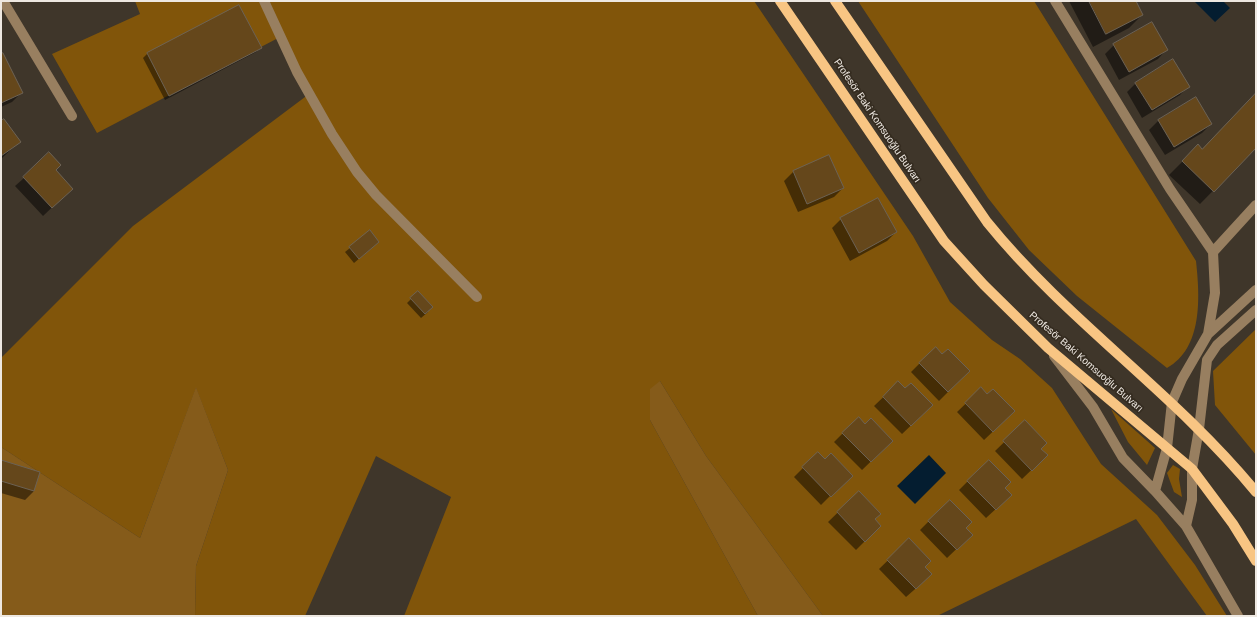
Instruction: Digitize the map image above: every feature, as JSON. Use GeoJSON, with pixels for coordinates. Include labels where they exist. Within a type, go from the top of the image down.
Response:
{"type":"FeatureCollection","features":[{"type":"Feature","properties":{"kind":"main road","name":"Profesör Baki Komsuoğlu Bulvarı"},"geometry":{"type":"LineString","coordinates":[[780,1],[944,241],[984,285],[1048,348],[1192,469],[1232,524],[1256,561]]}},
{"type":"Feature","properties":{"kind":"main road"},"geometry":{"type":"LineString","coordinates":[[835,1],[987,222],[1012,254],[1038,280],[1172,402],[1236,468],[1256,492]]}},
{"type":"Feature","properties":{"kind":"street"},"geometry":{"type":"LineString","coordinates":[[3,1],[72,116]]}},
{"type":"Feature","properties":{"kind":"street"},"geometry":{"type":"LineString","coordinates":[[264,1],[297,72],[332,134],[357,172],[376,194],[477,297]]}},
{"type":"Feature","properties":{"kind":"street"},"geometry":{"type":"LineString","coordinates":[[1055,1],[1170,188],[1213,252],[1215,293],[1208,334]]}},
{"type":"Feature","properties":{"kind":"street"},"geometry":{"type":"LineString","coordinates":[[1213,252],[1256,205]]}},
{"type":"Feature","properties":{"kind":"street"},"geometry":{"type":"LineString","coordinates":[[1155,491],[1166,448],[1172,402],[1182,380],[1208,334],[1256,290]]}},
{"type":"Feature","properties":{"kind":"street"},"geometry":{"type":"LineString","coordinates":[[1186,526],[1192,500],[1192,469],[1199,429],[1207,360],[1216,345],[1256,310]]}},
{"type":"Feature","properties":{"kind":"street"},"geometry":{"type":"LineString","coordinates":[[1048,348],[1093,407],[1123,458],[1186,526],[1238,616]]}},
{"type":"Feature","properties":{"kind":"shaded area"},"geometry":{"type":"Polygon","coordinates":[[[135,1],[754,1],[913,236],[950,302],[992,340],[1020,359],[1052,388],[1101,464],[1157,515],[1195,565],[1227,616],[1207,616],[1136,519],[937,616],[823,616],[706,456],[660,381],[650,420],[758,616],[404,616],[451,497],[376,456],[305,616],[195,616],[196,566],[228,470],[196,388],[140,538],[1,447],[1,358],[133,226],[309,94],[280,37],[97,133],[52,54],[140,14],[135,1]]]}},
{"type":"Feature","properties":{"kind":"shaded area"},"geometry":{"type":"Polygon","coordinates":[[[858,1],[1034,1],[1196,261],[1198,305],[1196,320],[1193,335],[1187,348],[1179,359],[1167,368],[1077,296],[1029,250],[988,198],[858,1]]]}},
{"type":"Feature","properties":{"kind":"shaded area"},"geometry":{"type":"Polygon","coordinates":[[[1256,329],[1256,455],[1215,405],[1213,371],[1256,329]]]}},
{"type":"Feature","properties":{"kind":"shaded area"},"geometry":{"type":"Polygon","coordinates":[[[660,381],[706,456],[823,616],[758,616],[650,420],[650,389],[660,381]]]}},
{"type":"Feature","properties":{"kind":"shaded area"},"geometry":{"type":"Polygon","coordinates":[[[196,387],[228,470],[196,566],[195,616],[1,616],[1,447],[140,538],[196,387]]]}},
{"type":"Feature","properties":{"kind":"shaded area"},"geometry":{"type":"Polygon","coordinates":[[[1111,409],[1155,448],[1147,465],[1128,442],[1111,409]]]}},
{"type":"Feature","properties":{"kind":"shaded area"},"geometry":{"type":"Polygon","coordinates":[[[1173,465],[1180,469],[1179,479],[1182,497],[1174,492],[1167,473],[1173,465]]]}},
{"type":"Feature","properties":{"kind":"water"},"geometry":{"type":"Polygon","coordinates":[[[1194,1],[1223,1],[1230,8],[1215,22],[1194,1]]]}},
{"type":"Feature","properties":{"kind":"water"},"geometry":{"type":"Polygon","coordinates":[[[929,455],[946,473],[915,504],[897,486],[929,455]]]}},
{"type":"Feature","properties":{"kind":"building"},"geometry":{"type":"Polygon","coordinates":[[[1089,1],[1136,1],[1143,15],[1106,34],[1089,1]]]}},
{"type":"Feature","properties":{"kind":"building"},"geometry":{"type":"Polygon","coordinates":[[[239,5],[262,48],[169,96],[147,53],[239,5]]]}},
{"type":"Feature","properties":{"kind":"building"},"geometry":{"type":"Polygon","coordinates":[[[1152,22],[1168,50],[1129,72],[1113,44],[1152,22]]]}},
{"type":"Feature","properties":{"kind":"building"},"geometry":{"type":"Polygon","coordinates":[[[3,53],[23,93],[1,103],[1,54],[3,53]]]}},
{"type":"Feature","properties":{"kind":"building"},"geometry":{"type":"Polygon","coordinates":[[[1173,59],[1190,87],[1152,110],[1135,83],[1173,59]]]}},
{"type":"Feature","properties":{"kind":"building"},"geometry":{"type":"Polygon","coordinates":[[[1256,93],[1256,148],[1214,192],[1182,161],[1198,144],[1202,149],[1256,93]]]}},
{"type":"Feature","properties":{"kind":"building"},"geometry":{"type":"Polygon","coordinates":[[[1196,97],[1212,124],[1174,147],[1158,120],[1196,97]]]}},
{"type":"Feature","properties":{"kind":"building"},"geometry":{"type":"Polygon","coordinates":[[[4,119],[21,142],[1,156],[1,121],[4,119]]]}},
{"type":"Feature","properties":{"kind":"building"},"geometry":{"type":"Polygon","coordinates":[[[49,152],[61,165],[56,170],[73,189],[52,208],[23,177],[49,152]]]}},
{"type":"Feature","properties":{"kind":"building"},"geometry":{"type":"Polygon","coordinates":[[[829,155],[844,188],[807,204],[793,171],[829,155]]]}},
{"type":"Feature","properties":{"kind":"building"},"geometry":{"type":"Polygon","coordinates":[[[878,198],[897,232],[859,253],[840,218],[878,198]]]}},
{"type":"Feature","properties":{"kind":"building"},"geometry":{"type":"Polygon","coordinates":[[[370,230],[379,242],[359,259],[349,247],[370,230]]]}},
{"type":"Feature","properties":{"kind":"building"},"geometry":{"type":"Polygon","coordinates":[[[418,291],[433,307],[425,314],[410,298],[418,291]]]}},
{"type":"Feature","properties":{"kind":"building"},"geometry":{"type":"Polygon","coordinates":[[[936,347],[942,354],[948,349],[970,371],[948,392],[919,363],[936,347]]]}},
{"type":"Feature","properties":{"kind":"building"},"geometry":{"type":"Polygon","coordinates":[[[898,381],[905,388],[911,383],[933,405],[911,426],[883,397],[898,381]]]}},
{"type":"Feature","properties":{"kind":"building"},"geometry":{"type":"Polygon","coordinates":[[[981,387],[987,394],[993,389],[1015,411],[993,432],[965,403],[981,387]]]}},
{"type":"Feature","properties":{"kind":"building"},"geometry":{"type":"Polygon","coordinates":[[[859,417],[865,424],[871,418],[893,441],[871,462],[842,433],[859,417]]]}},
{"type":"Feature","properties":{"kind":"building"},"geometry":{"type":"Polygon","coordinates":[[[1025,420],[1047,443],[1041,449],[1048,455],[1032,471],[1003,441],[1025,420]]]}},
{"type":"Feature","properties":{"kind":"building"},"geometry":{"type":"Polygon","coordinates":[[[818,452],[825,459],[831,453],[853,476],[831,497],[802,467],[818,452]]]}},
{"type":"Feature","properties":{"kind":"building"},"geometry":{"type":"Polygon","coordinates":[[[1,460],[40,472],[34,491],[1,481],[1,460]]]}},
{"type":"Feature","properties":{"kind":"building"},"geometry":{"type":"Polygon","coordinates":[[[989,460],[1011,482],[1005,488],[1012,495],[996,510],[967,481],[989,460]]]}},
{"type":"Feature","properties":{"kind":"building"},"geometry":{"type":"Polygon","coordinates":[[[859,491],[881,514],[875,519],[881,526],[865,542],[837,512],[859,491]]]}},
{"type":"Feature","properties":{"kind":"building"},"geometry":{"type":"Polygon","coordinates":[[[950,500],[972,522],[966,528],[973,535],[957,550],[928,521],[950,500]]]}},
{"type":"Feature","properties":{"kind":"building"},"geometry":{"type":"Polygon","coordinates":[[[909,538],[931,561],[925,567],[932,574],[916,589],[887,560],[909,538]]]}}]}
